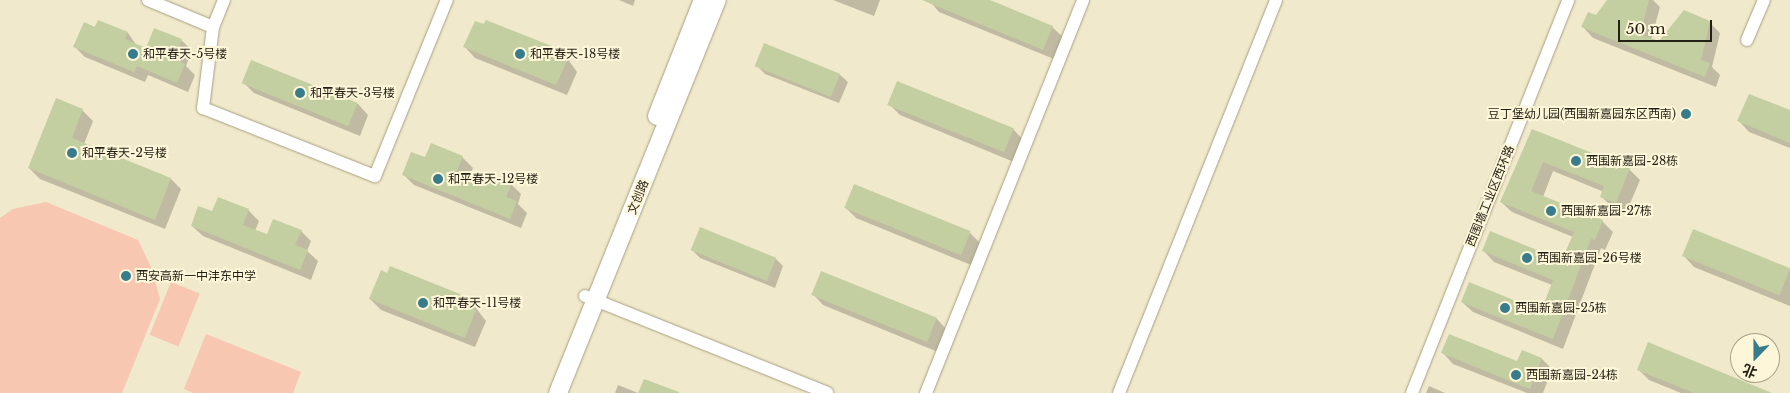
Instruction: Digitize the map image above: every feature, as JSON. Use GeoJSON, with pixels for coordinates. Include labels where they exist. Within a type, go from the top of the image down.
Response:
{"type":"FeatureCollection","features":[{"type":"Feature","properties":{"kind":"street"},"geometry":{"type":"LineString","coordinates":[[148,0],[213,27]]}},
{"type":"Feature","properties":{"kind":"street"},"geometry":{"type":"LineString","coordinates":[[224,0],[213,27],[203,108],[375,176],[447,0]]}},
{"type":"Feature","properties":{"kind":"street","name":"文创路"},"geometry":{"type":"LineString","coordinates":[[558,393],[590,298],[703,0]]}},
{"type":"Feature","properties":{"kind":"street","name":"文创路"},"geometry":{"type":"LineString","coordinates":[[546,393],[590,298],[717,0]]}},
{"type":"Feature","properties":{"kind":"street"},"geometry":{"type":"LineString","coordinates":[[926,393],[1083,0]]}},
{"type":"Feature","properties":{"kind":"street"},"geometry":{"type":"LineString","coordinates":[[1119,393],[1276,0]]}},
{"type":"Feature","properties":{"kind":"street","name":"西围墙工业区西环路"},"geometry":{"type":"LineString","coordinates":[[1412,393],[1568,0]]}},
{"type":"Feature","properties":{"kind":"street"},"geometry":{"type":"LineString","coordinates":[[1747,40],[1764,0]]}},
{"type":"Feature","properties":{"kind":"street"},"geometry":{"type":"LineString","coordinates":[[590,298],[827,393]]}},
{"type":"Feature","properties":{"kind":"shaded area"},"geometry":{"type":"Polygon","coordinates":[[[46,202],[138,240],[152,269],[160,299],[122,393],[0,393],[0,218],[13,209],[46,202]]]}},
{"type":"Feature","properties":{"kind":"shaded area"},"geometry":{"type":"Polygon","coordinates":[[[171,282],[200,294],[178,346],[150,335],[171,282]]]}},
{"type":"Feature","properties":{"kind":"shaded area"},"geometry":{"type":"Polygon","coordinates":[[[206,334],[301,372],[293,393],[193,393],[184,389],[206,334]]]}},
{"type":"Feature","properties":{"kind":"building"},"geometry":{"type":"Polygon","coordinates":[[[922,0],[990,0],[1053,26],[1043,50],[922,0]]]}},
{"type":"Feature","properties":{"kind":"building"},"geometry":{"type":"Polygon","coordinates":[[[1607,0],[1649,0],[1640,34],[1659,41],[1684,10],[1710,21],[1701,60],[1710,63],[1705,77],[1581,27],[1588,12],[1596,15],[1607,0]]]}},
{"type":"Feature","properties":{"kind":"building","name":"和平春天-5号楼"},"geometry":{"type":"Polygon","coordinates":[[[98,20],[128,32],[125,39],[146,48],[154,28],[182,39],[174,59],[185,64],[177,83],[137,66],[134,72],[73,47],[84,22],[95,27],[98,20]]]}},
{"type":"Feature","properties":{"kind":"building","name":"和平春天-18号楼"},"geometry":{"type":"Polygon","coordinates":[[[486,20],[562,50],[560,58],[567,61],[556,85],[463,47],[475,21],[484,24],[486,20]]]}},
{"type":"Feature","properties":{"kind":"building"},"geometry":{"type":"Polygon","coordinates":[[[764,43],[840,74],[831,97],[755,66],[764,43]]]}},
{"type":"Feature","properties":{"kind":"building","name":"和平春天-3号楼"},"geometry":{"type":"Polygon","coordinates":[[[251,60],[358,103],[348,126],[242,83],[251,60]]]}},
{"type":"Feature","properties":{"kind":"building"},"geometry":{"type":"Polygon","coordinates":[[[897,81],[1014,128],[1004,152],[887,105],[897,81]]]}},
{"type":"Feature","properties":{"kind":"building"},"geometry":{"type":"Polygon","coordinates":[[[1749,94],[1790,110],[1790,143],[1737,121],[1749,94]]]}},
{"type":"Feature","properties":{"kind":"building","name":"和平春天-2号楼"},"geometry":{"type":"Polygon","coordinates":[[[56,98],[83,109],[72,138],[171,178],[155,220],[28,168],[56,98]]]}},
{"type":"Feature","properties":{"kind":"building"},"geometry":{"type":"Polygon","coordinates":[[[1532,129],[1630,168],[1616,203],[1600,197],[1604,186],[1543,162],[1531,191],[1603,220],[1595,240],[1591,239],[1553,339],[1461,302],[1469,282],[1541,311],[1553,280],[1482,251],[1490,231],[1562,260],[1574,232],[1500,202],[1532,129]]]}},
{"type":"Feature","properties":{"kind":"building","name":"和平春天-12号楼"},"geometry":{"type":"Polygon","coordinates":[[[431,143],[463,156],[455,176],[474,184],[479,171],[512,183],[506,197],[517,201],[510,219],[402,175],[411,152],[425,157],[431,143]]]}},
{"type":"Feature","properties":{"kind":"building"},"geometry":{"type":"Polygon","coordinates":[[[854,184],[971,231],[961,255],[844,208],[854,184]]]}},
{"type":"Feature","properties":{"kind":"building"},"geometry":{"type":"Polygon","coordinates":[[[218,197],[249,209],[243,225],[267,234],[273,219],[302,230],[295,245],[308,250],[300,270],[191,226],[198,206],[212,211],[218,197]]]}},
{"type":"Feature","properties":{"kind":"building"},"geometry":{"type":"Polygon","coordinates":[[[700,227],[776,258],[767,281],[691,250],[700,227]]]}},
{"type":"Feature","properties":{"kind":"building"},"geometry":{"type":"Polygon","coordinates":[[[1693,229],[1790,268],[1779,295],[1682,256],[1693,229]]]}},
{"type":"Feature","properties":{"kind":"building","name":"和平春天-11号楼"},"geometry":{"type":"Polygon","coordinates":[[[390,266],[470,298],[467,306],[476,310],[465,338],[369,299],[381,270],[387,273],[390,266]]]}},
{"type":"Feature","properties":{"kind":"building"},"geometry":{"type":"Polygon","coordinates":[[[821,271],[937,318],[927,342],[811,295],[821,271]]]}},
{"type":"Feature","properties":{"kind":"building","name":"西围新嘉园-24栋"},"geometry":{"type":"Polygon","coordinates":[[[1449,334],[1517,361],[1522,350],[1542,358],[1530,389],[1441,353],[1449,334]]]}},
{"type":"Feature","properties":{"kind":"building"},"geometry":{"type":"Polygon","coordinates":[[[1648,342],[1730,376],[1730,383],[1748,383],[1772,393],[1694,393],[1637,370],[1648,342]]]}},
{"type":"Feature","properties":{"kind":"building"},"geometry":{"type":"Polygon","coordinates":[[[644,379],[679,392],[679,393],[638,393],[644,379]]]}},
{"type":"Feature","properties":{"kind":"place","name":"和平春天-5号楼"},"geometry":{"type":"Point","coordinates":[133,54]}},
{"type":"Feature","properties":{"kind":"place","name":"和平春天-18号楼"},"geometry":{"type":"Point","coordinates":[520,54]}},
{"type":"Feature","properties":{"kind":"place","name":"和平春天-3号楼"},"geometry":{"type":"Point","coordinates":[300,93]}},
{"type":"Feature","properties":{"kind":"place","name":"豆丁堡幼儿园(西围新嘉园东区西南)"},"geometry":{"type":"Point","coordinates":[1686,114]}},
{"type":"Feature","properties":{"kind":"place","name":"和平春天-2号楼"},"geometry":{"type":"Point","coordinates":[72,153]}},
{"type":"Feature","properties":{"kind":"place","name":"西围新嘉园-28栋"},"geometry":{"type":"Point","coordinates":[1576,161]}},
{"type":"Feature","properties":{"kind":"place","name":"和平春天-12号楼"},"geometry":{"type":"Point","coordinates":[438,179]}},
{"type":"Feature","properties":{"kind":"place","name":"西围新嘉园-27栋"},"geometry":{"type":"Point","coordinates":[1551,211]}},
{"type":"Feature","properties":{"kind":"place","name":"西围新嘉园-26号楼"},"geometry":{"type":"Point","coordinates":[1527,258]}},
{"type":"Feature","properties":{"kind":"place","name":"西安高新一中沣东中学"},"geometry":{"type":"Point","coordinates":[126,276]}},
{"type":"Feature","properties":{"kind":"place","name":"和平春天-11号楼"},"geometry":{"type":"Point","coordinates":[423,303]}},
{"type":"Feature","properties":{"kind":"place","name":"西围新嘉园-25栋"},"geometry":{"type":"Point","coordinates":[1505,308]}},
{"type":"Feature","properties":{"kind":"place","name":"西围新嘉园-24栋"},"geometry":{"type":"Point","coordinates":[1516,375]}}]}
